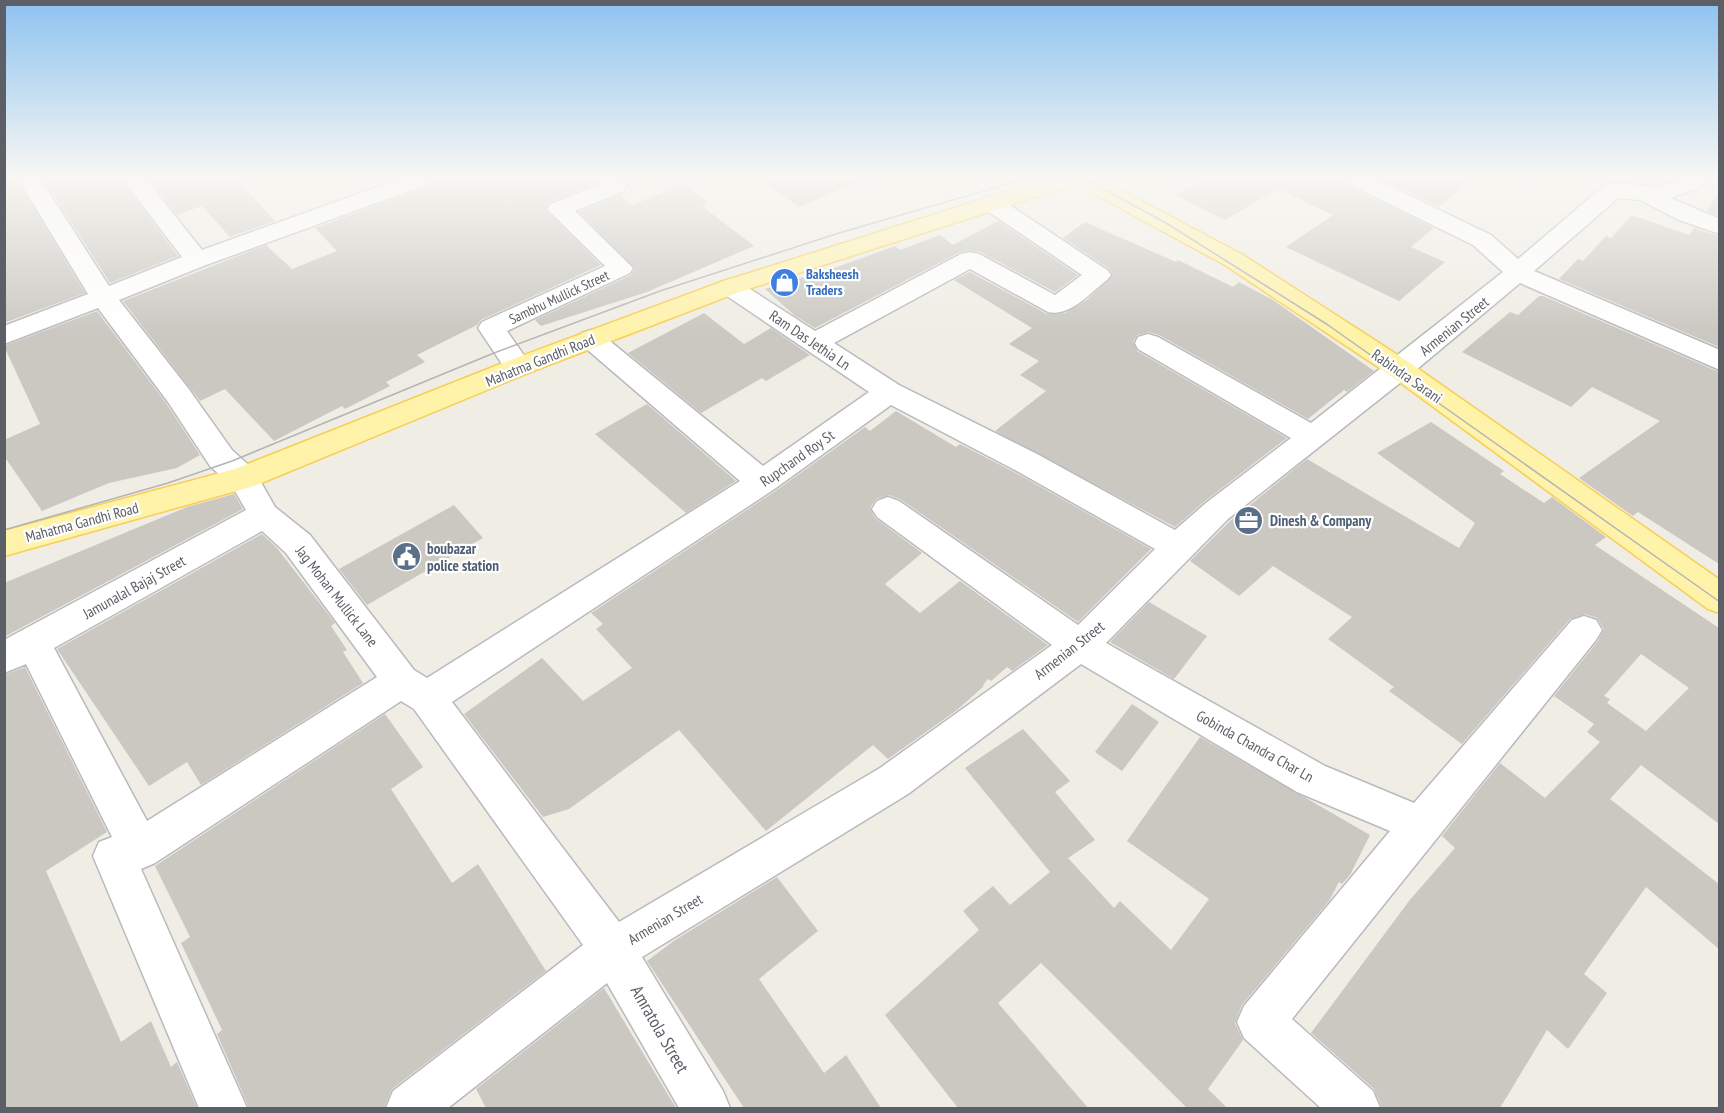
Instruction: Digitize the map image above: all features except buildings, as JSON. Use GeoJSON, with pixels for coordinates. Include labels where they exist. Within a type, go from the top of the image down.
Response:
{"type":"FeatureCollection","features":[{"type":"Feature","properties":{"kind":"main road","name":"Mahatma Gandhi Road"},"geometry":{"type":"LineString","coordinates":[[8,536],[243,478],[518,367],[730,287],[910,229]]}},
{"type":"Feature","properties":{"kind":"main road","name":"Rabindra Sarani"},"geometry":{"type":"LineString","coordinates":[[1175,229],[1234,260],[1400,369],[1719,599]]}},
{"type":"Feature","properties":{"kind":"street","name":"Jag Mohan Mullick Lane"},"geometry":{"type":"LineString","coordinates":[[59,229],[104,298],[178,395],[221,458],[243,478],[264,515],[298,544],[414,689],[614,950]]}},
{"type":"Feature","properties":{"kind":"street"},"geometry":{"type":"LineString","coordinates":[[173,229],[197,260]]}},
{"type":"Feature","properties":{"kind":"street"},"geometry":{"type":"LineString","coordinates":[[4,336],[281,229]]}},
{"type":"Feature","properties":{"kind":"street","name":"Sambhu Mullick Street"},"geometry":{"type":"LineString","coordinates":[[518,367],[491,328],[621,268],[580,229]]}},
{"type":"Feature","properties":{"kind":"street"},"geometry":{"type":"LineString","coordinates":[[814,343],[970,259],[1057,306],[1098,275],[1030,229]]}},
{"type":"Feature","properties":{"kind":"street"},"geometry":{"type":"LineString","coordinates":[[1459,229],[1482,240],[1502,256],[1517,273],[1719,361]]}},
{"type":"Feature","properties":{"kind":"street","name":"Armenian Street"},"geometry":{"type":"LineString","coordinates":[[410,1108],[614,950],[894,781],[1079,645],[1216,511],[1400,369],[1568,229]]}},
{"type":"Feature","properties":{"kind":"street","name":"Ram Das Jethia Ln"},"geometry":{"type":"LineString","coordinates":[[730,287],[889,392]]}},
{"type":"Feature","properties":{"kind":"street"},"geometry":{"type":"LineString","coordinates":[[591,339],[762,482]]}},
{"type":"Feature","properties":{"kind":"street"},"geometry":{"type":"LineString","coordinates":[[1148,343],[1312,437]]}},
{"type":"Feature","properties":{"kind":"street"},"geometry":{"type":"LineString","coordinates":[[889,392],[1073,487],[1178,547]]}},
{"type":"Feature","properties":{"kind":"street","name":"Rupchand Roy St"},"geometry":{"type":"LineString","coordinates":[[223,1108],[114,856],[140,849],[762,482],[889,392]]}},
{"type":"Feature","properties":{"kind":"street","name":"Gobinda Chandra Char Ln"},"geometry":{"type":"LineString","coordinates":[[888,509],[1079,645],[1311,779],[1421,825]]}},
{"type":"Feature","properties":{"kind":"street","name":"Jamunalal Bajaj Street"},"geometry":{"type":"LineString","coordinates":[[19,650],[264,515]]}},
{"type":"Feature","properties":{"kind":"street"},"geometry":{"type":"LineString","coordinates":[[1356,1108],[1260,1022],[1584,630]]}},
{"type":"Feature","properties":{"kind":"street"},"geometry":{"type":"LineString","coordinates":[[19,650],[140,849]]}},
{"type":"Feature","properties":{"kind":"street","name":"Amratola Street"},"geometry":{"type":"LineString","coordinates":[[614,950],[706,1108]]}},
{"type":"Feature","properties":{"kind":"tram line"},"geometry":{"type":"LineString","coordinates":[[4,530],[168,483],[232,461],[494,353],[660,291],[853,229]]}},
{"type":"Feature","properties":{"kind":"tram line"},"geometry":{"type":"LineString","coordinates":[[1175,229],[1328,325],[1720,602]]}},
{"type":"Feature","properties":{"kind":"place","name":"Baksheesh Traders"},"geometry":{"type":"Point","coordinates":[785,282]}},
{"type":"Feature","properties":{"kind":"place","name":"Dinesh & Company"},"geometry":{"type":"Point","coordinates":[1249,520]}},
{"type":"Feature","properties":{"kind":"place","name":"boubazar police station"},"geometry":{"type":"Point","coordinates":[406,557]}}]}
